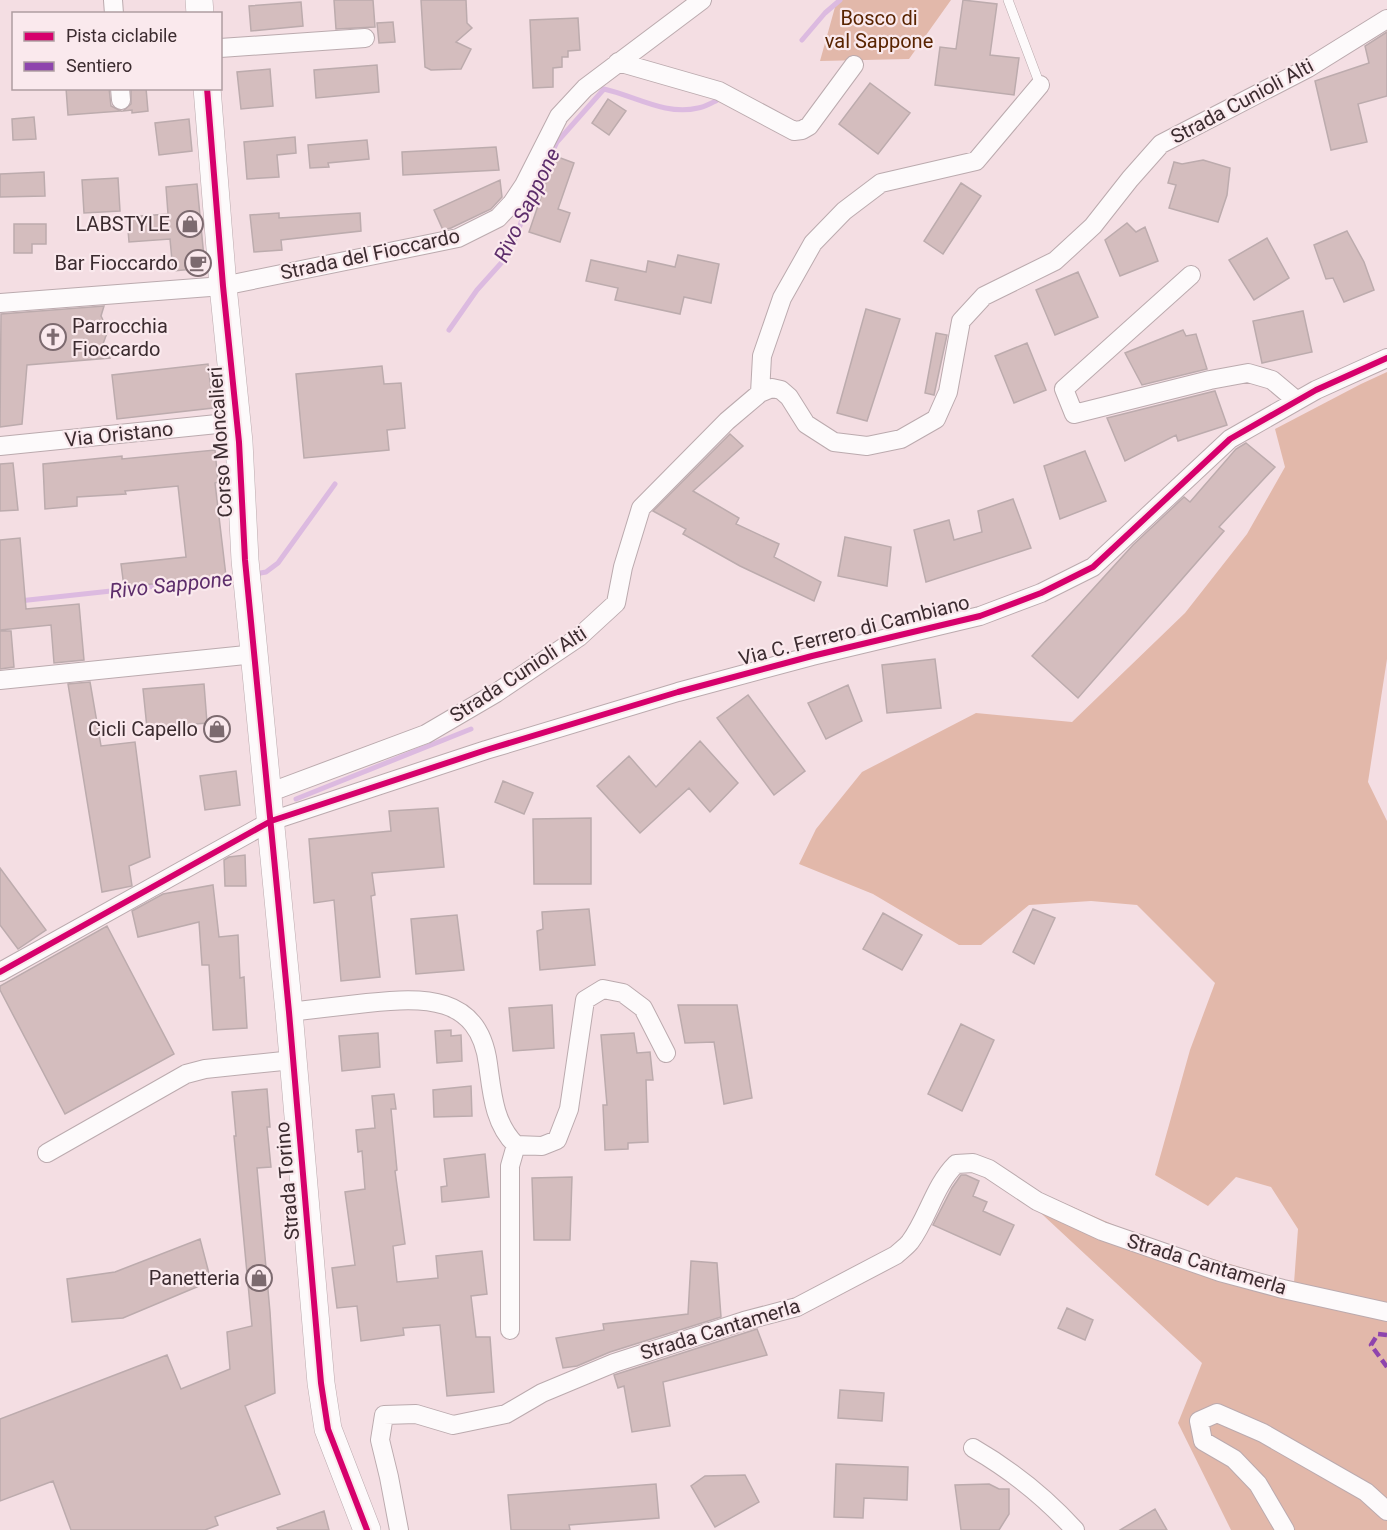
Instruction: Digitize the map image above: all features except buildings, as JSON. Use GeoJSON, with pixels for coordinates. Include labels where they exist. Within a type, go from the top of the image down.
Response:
{"type":"FeatureCollection","features":[{"type":"Feature","properties":{"kind":"main road","name":"Corso Moncalieri"},"geometry":{"type":"LineString","coordinates":[[207,90],[237,422],[245,560],[268,793]]}},
{"type":"Feature","properties":{"kind":"main road","name":"Strada Torino"},"geometry":{"type":"LineString","coordinates":[[268,793],[324,1408],[328,1429],[367,1530]]}},
{"type":"Feature","properties":{"kind":"street","name":"Strada del Fioccardo"},"geometry":{"type":"LineString","coordinates":[[223,286],[458,238],[498,218],[524,185],[559,116],[585,88],[702,0]]}},
{"type":"Feature","properties":{"kind":"street","name":"Strada Cunioli Alti"},"geometry":{"type":"LineString","coordinates":[[268,793],[426,734],[496,693],[579,637],[616,603],[623,567],[641,508],[727,421],[760,393],[771,388],[781,390],[789,397],[806,424],[834,442],[867,446],[902,439],[936,418],[948,392],[961,321],[984,296],[1055,261],[1094,226],[1130,179],[1161,144],[1308,68],[1387,19]]}},
{"type":"Feature","properties":{"kind":"street"},"geometry":{"type":"LineString","coordinates":[[222,48],[365,38]]}},
{"type":"Feature","properties":{"kind":"street"},"geometry":{"type":"LineString","coordinates":[[618,62],[718,91],[794,131],[809,126],[854,65]]}},
{"type":"Feature","properties":{"kind":"street"},"geometry":{"type":"LineString","coordinates":[[760,393],[762,356],[782,298],[813,243],[844,211],[880,183],[976,161],[1040,85]]}},
{"type":"Feature","properties":{"kind":"street"},"geometry":{"type":"LineString","coordinates":[[1191,275],[1064,389],[1074,414],[1248,372],[1272,380],[1297,401]]}},
{"type":"Feature","properties":{"kind":"street"},"geometry":{"type":"LineString","coordinates":[[0,303],[223,286]]}},
{"type":"Feature","properties":{"kind":"street","name":"Via C. Ferrero di Cambiano"},"geometry":{"type":"LineString","coordinates":[[271,821],[486,750],[678,692],[812,656],[980,616],[1041,593],[1093,567],[1230,439],[1316,390],[1387,358]]}},
{"type":"Feature","properties":{"kind":"street","name":"Via Oristano"},"geometry":{"type":"LineString","coordinates":[[0,446],[237,422]]}},
{"type":"Feature","properties":{"kind":"street"},"geometry":{"type":"LineString","coordinates":[[0,680],[256,654]]}},
{"type":"Feature","properties":{"kind":"street"},"geometry":{"type":"LineString","coordinates":[[0,972],[271,821]]}},
{"type":"Feature","properties":{"kind":"street"},"geometry":{"type":"LineString","coordinates":[[289,1012],[400,999],[433,1000],[449,1006],[468,1018],[480,1035],[488,1061],[493,1101],[506,1136],[516,1145],[542,1146],[557,1140],[569,1109],[585,1000],[603,989],[623,993],[643,1008],[666,1053]]}},
{"type":"Feature","properties":{"kind":"street"},"geometry":{"type":"LineString","coordinates":[[47,1153],[186,1074],[205,1068],[293,1060]]}},
{"type":"Feature","properties":{"kind":"street"},"geometry":{"type":"LineString","coordinates":[[510,1330],[510,1166],[516,1145]]}},
{"type":"Feature","properties":{"kind":"street","name":"Strada Cantamerla"},"geometry":{"type":"LineString","coordinates":[[399,1530],[380,1440],[384,1414],[416,1414],[453,1425],[506,1414],[542,1393],[614,1363],[744,1321],[797,1307],[896,1255],[909,1243],[938,1188],[956,1164],[973,1163],[989,1169],[1037,1201],[1102,1231],[1220,1272],[1283,1289],[1387,1312]]}},
{"type":"Feature","properties":{"kind":"street"},"geometry":{"type":"LineString","coordinates":[[1285,1530],[1258,1484],[1234,1459],[1203,1441],[1199,1421],[1217,1413],[1263,1433],[1365,1492],[1387,1511]]}},
{"type":"Feature","properties":{"kind":"street"},"geometry":{"type":"LineString","coordinates":[[973,1448],[995,1461],[1056,1509],[1075,1530]]}},
{"type":"Feature","properties":{"kind":"lane"},"geometry":{"type":"LineString","coordinates":[[1008,0],[1040,85]]}},
{"type":"Feature","properties":{"kind":"green space","name":"Bosco di val Sappone"},"geometry":{"type":"Polygon","coordinates":[[[837,0],[951,0],[909,59],[820,61],[837,0]]]}},
{"type":"Feature","properties":{"kind":"green space"},"geometry":{"type":"Polygon","coordinates":[[[1387,372],[1387,659],[1368,782],[1387,821],[1387,1530],[1231,1530],[1178,1423],[1202,1363],[1000,1175],[1146,1239],[1294,1283],[1298,1229],[1271,1187],[1236,1177],[1208,1206],[1155,1175],[1190,1050],[1215,983],[1137,905],[1091,901],[1029,905],[981,945],[959,945],[873,894],[799,864],[816,829],[862,772],[976,713],[1072,722],[1185,613],[1247,534],[1285,467],[1275,429],[1387,372]]]}},
{"type":"Feature","properties":{"kind":"waterway","name":"Rivo Sappone"},"geometry":{"type":"LineString","coordinates":[[802,40],[825,13],[840,0]]}},
{"type":"Feature","properties":{"kind":"waterway","name":"Rivo Sappone"},"geometry":{"type":"LineString","coordinates":[[449,330],[477,290],[503,261],[517,235],[526,207],[557,142],[604,89],[674,109],[698,108],[716,101]]}},
{"type":"Feature","properties":{"kind":"waterway","name":"Rivo Sappone"},"geometry":{"type":"LineString","coordinates":[[255,574],[266,572],[278,563],[335,484]]}},
{"type":"Feature","properties":{"kind":"waterway","name":"Rivo Sappone"},"geometry":{"type":"LineString","coordinates":[[19,601],[240,577]]}},
{"type":"Feature","properties":{"kind":"waterway"},"geometry":{"type":"LineString","coordinates":[[296,799],[471,729]]}},
{"type":"Feature","properties":{"kind":"marked path"},"geometry":{"type":"LineString","coordinates":[[1387,1335],[1378,1334],[1371,1345],[1387,1367]]}},
{"type":"Feature","properties":{"kind":"cycle path"},"geometry":{"type":"LineString","coordinates":[[207,90],[223,286],[239,442],[245,560],[289,1012],[321,1383],[328,1429],[367,1530]]}},
{"type":"Feature","properties":{"kind":"cycle path"},"geometry":{"type":"LineString","coordinates":[[0,972],[271,821],[486,750],[678,692],[812,656],[980,616],[1041,593],[1093,567],[1230,439],[1316,390],[1387,358]]}},
{"type":"Feature","properties":{"kind":"place","name":"LABSTYLE"},"geometry":{"type":"Point","coordinates":[190,224]}},
{"type":"Feature","properties":{"kind":"place","name":"Bar Fioccardo"},"geometry":{"type":"Point","coordinates":[198,263]}},
{"type":"Feature","properties":{"kind":"place","name":"Parrocchia Fioccardo"},"geometry":{"type":"Point","coordinates":[53,337]}},
{"type":"Feature","properties":{"kind":"place","name":"Cicli Capello"},"geometry":{"type":"Point","coordinates":[217,729]}},
{"type":"Feature","properties":{"kind":"place","name":"Panetteria"},"geometry":{"type":"Point","coordinates":[259,1278]}}]}
